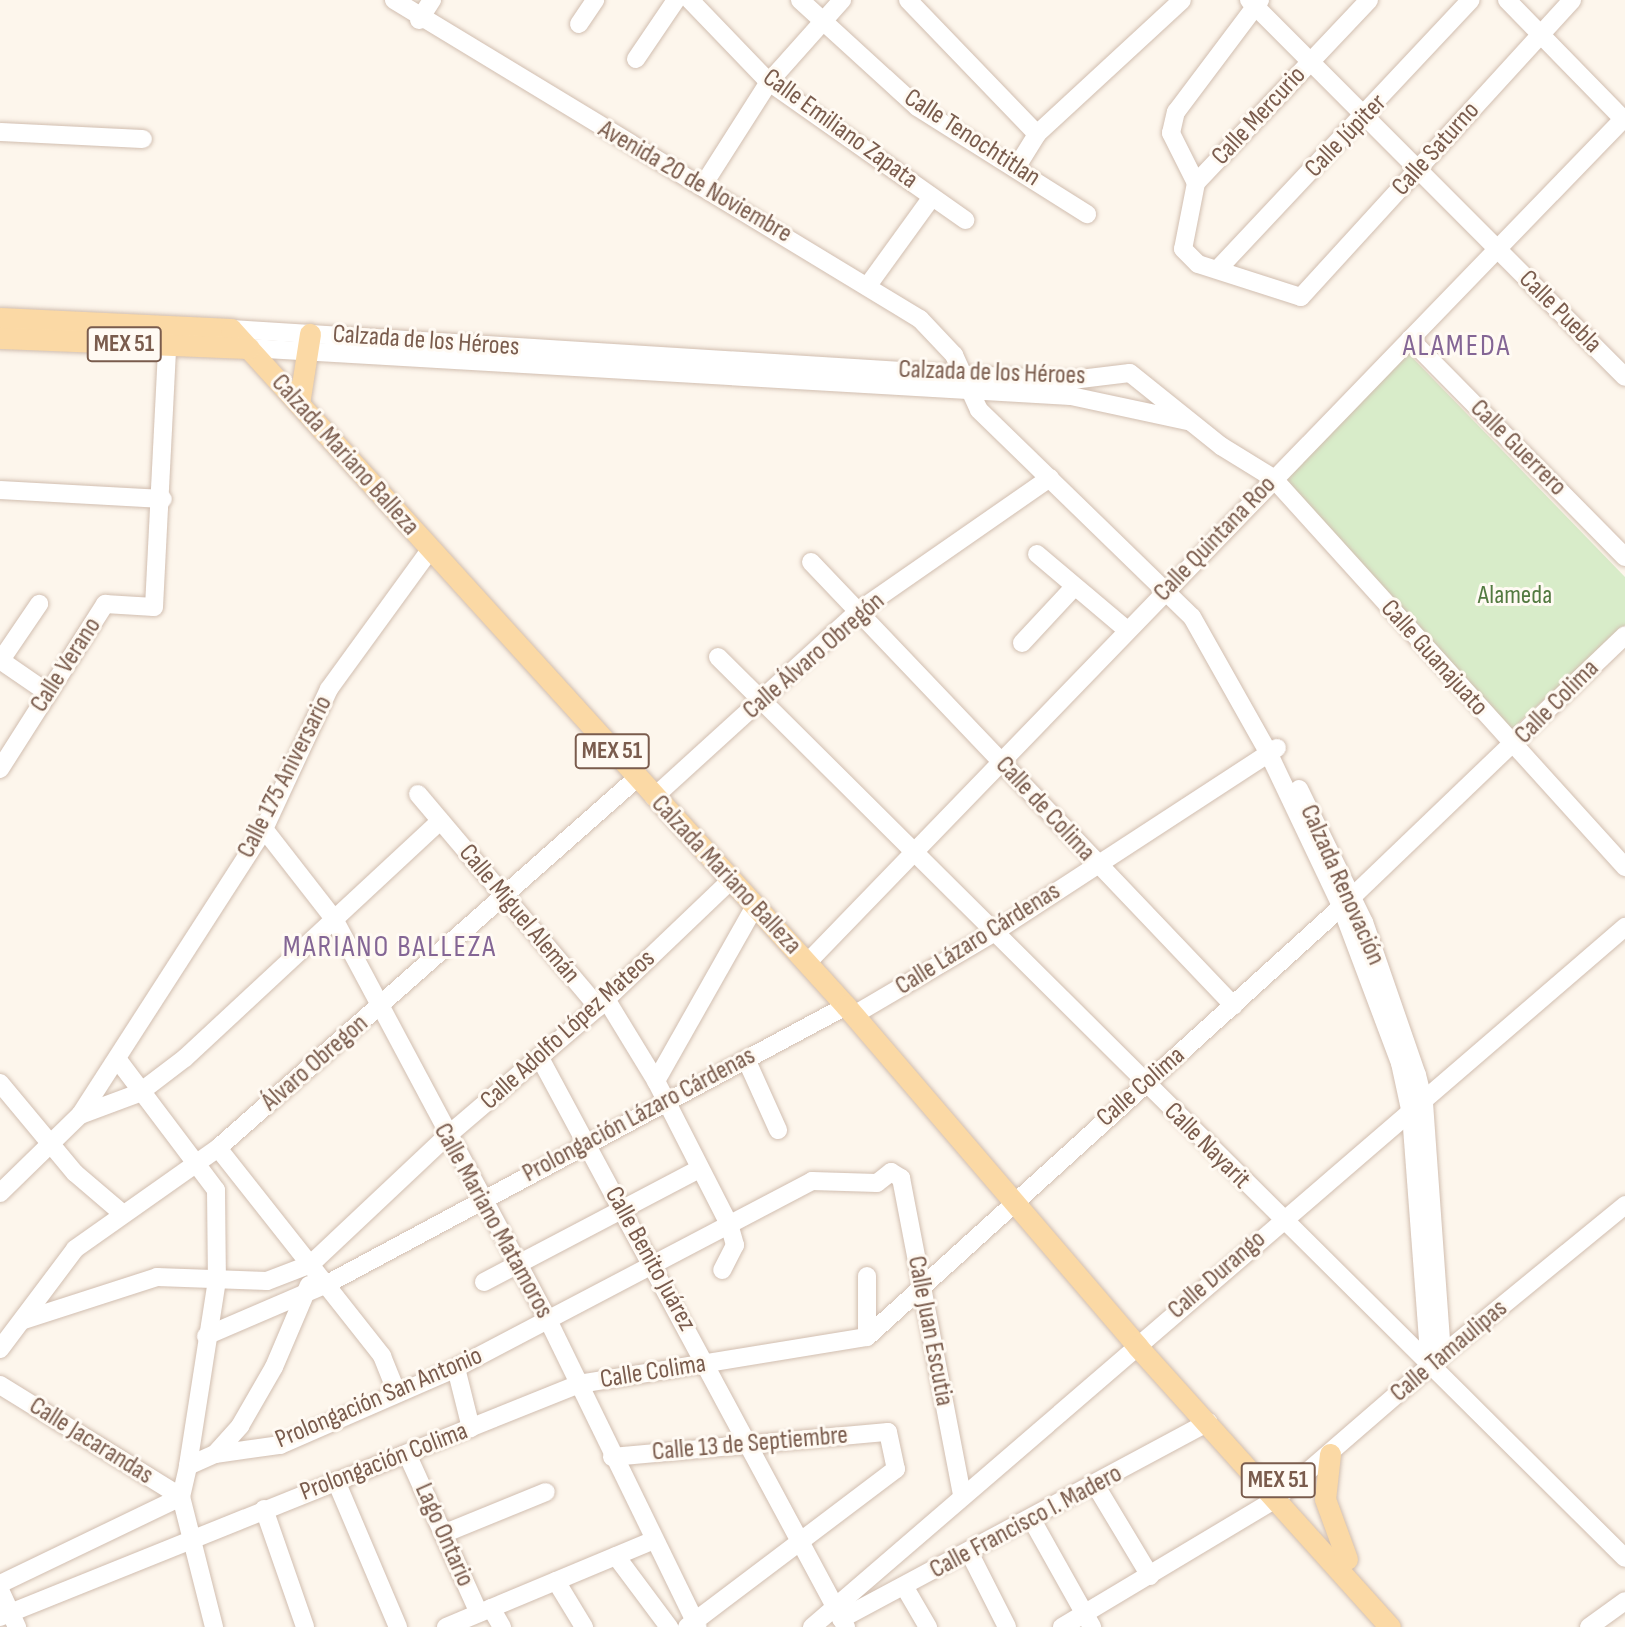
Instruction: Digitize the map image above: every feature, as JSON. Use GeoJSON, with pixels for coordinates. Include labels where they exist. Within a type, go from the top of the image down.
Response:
{"type":"FeatureCollection","features":[{"type":"Feature","properties":{"kind":"main road","name":"Calzada de los Héroes"},"geometry":{"type":"LineString","coordinates":[[0,318],[231,329]]}},
{"type":"Feature","properties":{"kind":"main road","name":"Calzada Mariano Balleza"},"geometry":{"type":"LineString","coordinates":[[231,329],[850,1010],[1142,1341]]}},
{"type":"Feature","properties":{"kind":"main road","name":"Calzada de los Héroes"},"geometry":{"type":"LineString","coordinates":[[0,338],[249,348]]}},
{"type":"Feature","properties":{"kind":"main road"},"geometry":{"type":"LineString","coordinates":[[299,404],[307,343]]}},
{"type":"Feature","properties":{"kind":"main road","name":"MEX 51"},"geometry":{"type":"LineString","coordinates":[[1142,1341],[1209,1422],[1347,1559],[1408,1627]]}},
{"type":"Feature","properties":{"kind":"main road","name":"MEX 51"},"geometry":{"type":"LineString","coordinates":[[1142,1341],[1282,1495],[1390,1627]]}},
{"type":"Feature","properties":{"kind":"main road"},"geometry":{"type":"LineString","coordinates":[[1330,1454],[1325,1499],[1347,1559]]}},
{"type":"Feature","properties":{"kind":"street","name":"Avenida 20 de Noviembre"},"geometry":{"type":"LineString","coordinates":[[394,0],[419,20],[869,284],[938,335],[968,383]]}},
{"type":"Feature","properties":{"kind":"street"},"geometry":{"type":"LineString","coordinates":[[419,20],[432,0]]}},
{"type":"Feature","properties":{"kind":"street"},"geometry":{"type":"LineString","coordinates":[[579,24],[596,0]]}},
{"type":"Feature","properties":{"kind":"street"},"geometry":{"type":"LineString","coordinates":[[636,59],[676,0]]}},
{"type":"Feature","properties":{"kind":"street","name":"Calle Emiliano Zapata"},"geometry":{"type":"LineString","coordinates":[[690,0],[769,82],[965,220]]}},
{"type":"Feature","properties":{"kind":"street","name":"Calle Tenochtitlan"},"geometry":{"type":"LineString","coordinates":[[800,0],[916,107],[1087,214]]}},
{"type":"Feature","properties":{"kind":"street"},"geometry":{"type":"LineString","coordinates":[[702,187],[769,82],[821,20],[842,0]]}},
{"type":"Feature","properties":{"kind":"street"},"geometry":{"type":"LineString","coordinates":[[908,0],[1037,134]]}},
{"type":"Feature","properties":{"kind":"street"},"geometry":{"type":"LineString","coordinates":[[1016,168],[1037,134],[1182,0]]}},
{"type":"Feature","properties":{"kind":"street","name":"Calle Mercurio"},"geometry":{"type":"LineString","coordinates":[[1218,269],[1198,264],[1183,249],[1196,183],[1369,0]]}},
{"type":"Feature","properties":{"kind":"street","name":"Calle Júpiter"},"geometry":{"type":"LineString","coordinates":[[1218,269],[1366,117],[1471,0]]}},
{"type":"Feature","properties":{"kind":"street"},"geometry":{"type":"LineString","coordinates":[[1507,0],[1624,119]]}},
{"type":"Feature","properties":{"kind":"street","name":"Calle Saturno"},"geometry":{"type":"LineString","coordinates":[[1218,269],[1301,297],[1539,33],[1572,0]]}},
{"type":"Feature","properties":{"kind":"street"},"geometry":{"type":"LineString","coordinates":[[1196,183],[1171,133],[1176,112],[1255,2]]}},
{"type":"Feature","properties":{"kind":"street","name":"Calle Puebla"},"geometry":{"type":"LineString","coordinates":[[1255,2],[1310,62],[1625,377]]}},
{"type":"Feature","properties":{"kind":"street","name":"Calle Quintana Roo"},"geometry":{"type":"LineString","coordinates":[[807,963],[1273,478],[1410,340],[1495,247],[1624,119]]}},
{"type":"Feature","properties":{"kind":"street"},"geometry":{"type":"LineString","coordinates":[[0,132],[143,139]]}},
{"type":"Feature","properties":{"kind":"street"},"geometry":{"type":"LineString","coordinates":[[869,284],[932,197]]}},
{"type":"Feature","properties":{"kind":"street","name":"Calzada de los Héroes"},"geometry":{"type":"LineString","coordinates":[[231,329],[307,343],[968,383],[1071,396],[1191,422]]}},
{"type":"Feature","properties":{"kind":"street","name":"Calle Guerrero"},"geometry":{"type":"LineString","coordinates":[[1410,340],[1625,557]]}},
{"type":"Feature","properties":{"kind":"street","name":"Calzada de los Héroes"},"geometry":{"type":"LineString","coordinates":[[249,348],[307,343]]}},
{"type":"Feature","properties":{"kind":"street"},"geometry":{"type":"LineString","coordinates":[[0,490],[163,499],[167,346]]}},
{"type":"Feature","properties":{"kind":"street"},"geometry":{"type":"LineString","coordinates":[[1107,405],[1104,381],[1113,373]]}},
{"type":"Feature","properties":{"kind":"street","name":"Calzada de los Héroes"},"geometry":{"type":"LineString","coordinates":[[968,383],[1072,380],[1113,373],[1140,380],[1191,422]]}},
{"type":"Feature","properties":{"kind":"street"},"geometry":{"type":"LineString","coordinates":[[1128,410],[1139,404],[1140,380]]}},
{"type":"Feature","properties":{"kind":"street","name":"Calzada Renovación"},"geometry":{"type":"LineString","coordinates":[[968,383],[979,410],[1070,496],[1085,498],[1171,584],[1220,638],[1347,902],[1418,1109],[1436,1360]]}},
{"type":"Feature","properties":{"kind":"street","name":"Calle Guanajuato"},"geometry":{"type":"LineString","coordinates":[[1191,422],[1273,478],[1513,747],[1625,867]]}},
{"type":"Feature","properties":{"kind":"street","name":"Calle Álvaro Obregón"},"geometry":{"type":"LineString","coordinates":[[654,797],[762,701],[856,612],[1050,478]]}},
{"type":"Feature","properties":{"kind":"street","name":"Calle Verano"},"geometry":{"type":"LineString","coordinates":[[0,769],[105,604],[154,607],[163,499]]}},
{"type":"Feature","properties":{"kind":"street","name":"Calle 175 Aniversario"},"geometry":{"type":"LineString","coordinates":[[80,1115],[118,1060],[264,829],[329,689],[430,550]]}},
{"type":"Feature","properties":{"kind":"street"},"geometry":{"type":"LineString","coordinates":[[1037,554],[1127,631]]}},
{"type":"Feature","properties":{"kind":"street","name":"Calle de Colima"},"geometry":{"type":"LineString","coordinates":[[811,562],[1234,1006]]}},
{"type":"Feature","properties":{"kind":"street"},"geometry":{"type":"LineString","coordinates":[[1022,643],[1074,587]]}},
{"type":"Feature","properties":{"kind":"street"},"geometry":{"type":"LineString","coordinates":[[39,604],[1,660],[48,693]]}},
{"type":"Feature","properties":{"kind":"street","name":"Calle Colima"},"geometry":{"type":"LineString","coordinates":[[579,1384],[867,1337],[1016,1197],[1234,1006],[1347,902],[1513,747],[1625,635]]}},
{"type":"Feature","properties":{"kind":"street","name":"Calle Nayarit"},"geometry":{"type":"LineString","coordinates":[[718,657],[1280,1220],[1436,1360],[1625,1558]]}},
{"type":"Feature","properties":{"kind":"street","name":"Calle Lázaro Cárdenas"},"geometry":{"type":"LineString","coordinates":[[850,1010],[993,933],[1273,749]]}},
{"type":"Feature","properties":{"kind":"street","name":"Álvaro Obregon"},"geometry":{"type":"LineString","coordinates":[[0,1349],[24,1321],[75,1249],[218,1147],[637,778]]}},
{"type":"Feature","properties":{"kind":"street","name":"Calle Miguel Alemán"},"geometry":{"type":"LineString","coordinates":[[418,794],[602,1003],[656,1080],[729,1224]]}},
{"type":"Feature","properties":{"kind":"street"},"geometry":{"type":"LineString","coordinates":[[0,1193],[49,1140],[80,1115],[139,1093],[185,1058],[440,821]]}},
{"type":"Feature","properties":{"kind":"street","name":"Calle Mariano Matamoros"},"geometry":{"type":"LineString","coordinates":[[264,829],[334,919],[479,1198],[549,1322],[693,1624]]}},
{"type":"Feature","properties":{"kind":"street","name":"Calle Adolfo López Mateos"},"geometry":{"type":"LineString","coordinates":[[310,1264],[447,1136],[602,1003],[731,880]]}},
{"type":"Feature","properties":{"kind":"street"},"geometry":{"type":"LineString","coordinates":[[656,1080],[755,906]]}},
{"type":"Feature","properties":{"kind":"street","name":"Calle Durango"},"geometry":{"type":"LineString","coordinates":[[812,1627],[841,1618],[962,1495],[1280,1220],[1418,1109],[1625,927]]}},
{"type":"Feature","properties":{"kind":"street","name":"Prolongación Lázaro Cárdenas"},"geometry":{"type":"LineString","coordinates":[[206,1336],[329,1283],[479,1198],[746,1059],[850,1010]]}},
{"type":"Feature","properties":{"kind":"street","name":"Calle Benito Juárez"},"geometry":{"type":"LineString","coordinates":[[540,1058],[708,1363],[841,1618]]}},
{"type":"Feature","properties":{"kind":"street"},"geometry":{"type":"LineString","coordinates":[[746,1059],[778,1130]]}},
{"type":"Feature","properties":{"kind":"street"},"geometry":{"type":"LineString","coordinates":[[118,1060],[139,1093],[216,1190],[217,1280],[181,1497],[211,1626]]}},
{"type":"Feature","properties":{"kind":"street"},"geometry":{"type":"LineString","coordinates":[[0,1083],[75,1173],[123,1214]]}},
{"type":"Feature","properties":{"kind":"street"},"geometry":{"type":"LineString","coordinates":[[218,1147],[310,1264],[329,1283],[383,1356],[396,1390]]}},
{"type":"Feature","properties":{"kind":"street"},"geometry":{"type":"LineString","coordinates":[[484,1282],[699,1169]]}},
{"type":"Feature","properties":{"kind":"street","name":"Prolongación San Antonio"},"geometry":{"type":"LineString","coordinates":[[188,1466],[215,1454],[280,1445],[396,1390],[456,1368],[549,1322],[812,1181],[877,1183],[891,1172]]}},
{"type":"Feature","properties":{"kind":"street","name":"Calle Juan Escutia"},"geometry":{"type":"LineString","coordinates":[[891,1172],[901,1178],[962,1495]]}},
{"type":"Feature","properties":{"kind":"street","name":"Calle Tamaulipas"},"geometry":{"type":"LineString","coordinates":[[1062,1627],[1088,1620],[1150,1576],[1282,1495],[1436,1360],[1622,1214]]}},
{"type":"Feature","properties":{"kind":"street"},"geometry":{"type":"LineString","coordinates":[[722,1270],[735,1245],[729,1224]]}},
{"type":"Feature","properties":{"kind":"street"},"geometry":{"type":"LineString","coordinates":[[24,1321],[157,1277],[267,1281],[310,1264]]}},
{"type":"Feature","properties":{"kind":"street"},"geometry":{"type":"LineString","coordinates":[[215,1454],[240,1426],[274,1367],[308,1290],[310,1264]]}},
{"type":"Feature","properties":{"kind":"street"},"geometry":{"type":"LineString","coordinates":[[867,1276],[867,1337]]}},
{"type":"Feature","properties":{"kind":"street"},"geometry":{"type":"LineString","coordinates":[[456,1368],[471,1428]]}},
{"type":"Feature","properties":{"kind":"street","name":"Prolongación Colima"},"geometry":{"type":"LineString","coordinates":[[10,1620],[189,1540],[336,1481],[408,1456],[579,1384]]}},
{"type":"Feature","properties":{"kind":"street","name":"Calle Jacarandas"},"geometry":{"type":"LineString","coordinates":[[0,1385],[181,1497]]}},
{"type":"Feature","properties":{"kind":"street","name":"Calle Francisco I. Madero"},"geometry":{"type":"LineString","coordinates":[[841,1618],[1097,1486],[1209,1422]]}},
{"type":"Feature","properties":{"kind":"street","name":"Calle 13 de Septiembre"},"geometry":{"type":"LineString","coordinates":[[612,1457],[888,1432],[896,1469],[800,1536]]}},
{"type":"Feature","properties":{"kind":"street","name":"Lago Ontario"},"geometry":{"type":"LineString","coordinates":[[408,1456],[443,1534],[485,1611],[502,1627]]}},
{"type":"Feature","properties":{"kind":"street"},"geometry":{"type":"LineString","coordinates":[[336,1481],[398,1627]]}},
{"type":"Feature","properties":{"kind":"street"},"geometry":{"type":"LineString","coordinates":[[1097,1486],[1150,1576]]}},
{"type":"Feature","properties":{"kind":"street"},"geometry":{"type":"LineString","coordinates":[[443,1534],[546,1492]]}},
{"type":"Feature","properties":{"kind":"street"},"geometry":{"type":"LineString","coordinates":[[0,1584],[181,1497]]}},
{"type":"Feature","properties":{"kind":"street"},"geometry":{"type":"LineString","coordinates":[[264,1509],[305,1627]]}},
{"type":"Feature","properties":{"kind":"street"},"geometry":{"type":"LineString","coordinates":[[1032,1520],[1088,1620]]}},
{"type":"Feature","properties":{"kind":"street"},"geometry":{"type":"LineString","coordinates":[[693,1624],[800,1536]]}},
{"type":"Feature","properties":{"kind":"street"},"geometry":{"type":"LineString","coordinates":[[446,1627],[652,1541]]}},
{"type":"Feature","properties":{"kind":"street"},"geometry":{"type":"LineString","coordinates":[[969,1552],[1007,1627]]}},
{"type":"Feature","properties":{"kind":"street"},"geometry":{"type":"LineString","coordinates":[[616,1556],[669,1627]]}},
{"type":"Feature","properties":{"kind":"street"},"geometry":{"type":"LineString","coordinates":[[556,1581],[584,1627]]}},
{"type":"Feature","properties":{"kind":"street"},"geometry":{"type":"LineString","coordinates":[[904,1586],[928,1627]]}},
{"type":"Feature","properties":{"kind":"street"},"geometry":{"type":"LineString","coordinates":[[0,1590],[10,1620]]}},
{"type":"Feature","properties":{"kind":"street"},"geometry":{"type":"LineString","coordinates":[[1589,1627],[1625,1601]]}},
{"type":"Feature","properties":{"kind":"green space","name":"Alameda"},"geometry":{"type":"Polygon","coordinates":[[[1407,352],[1625,577],[1625,625],[1512,729],[1281,480],[1407,352]]]}},
{"type":"Feature","properties":{"kind":"district","name":"ALAMEDA"},"geometry":{"type":"Point","coordinates":[1457,346]}},
{"type":"Feature","properties":{"kind":"district","name":"MARIANO BALLEZA"},"geometry":{"type":"Point","coordinates":[390,947]}}]}
